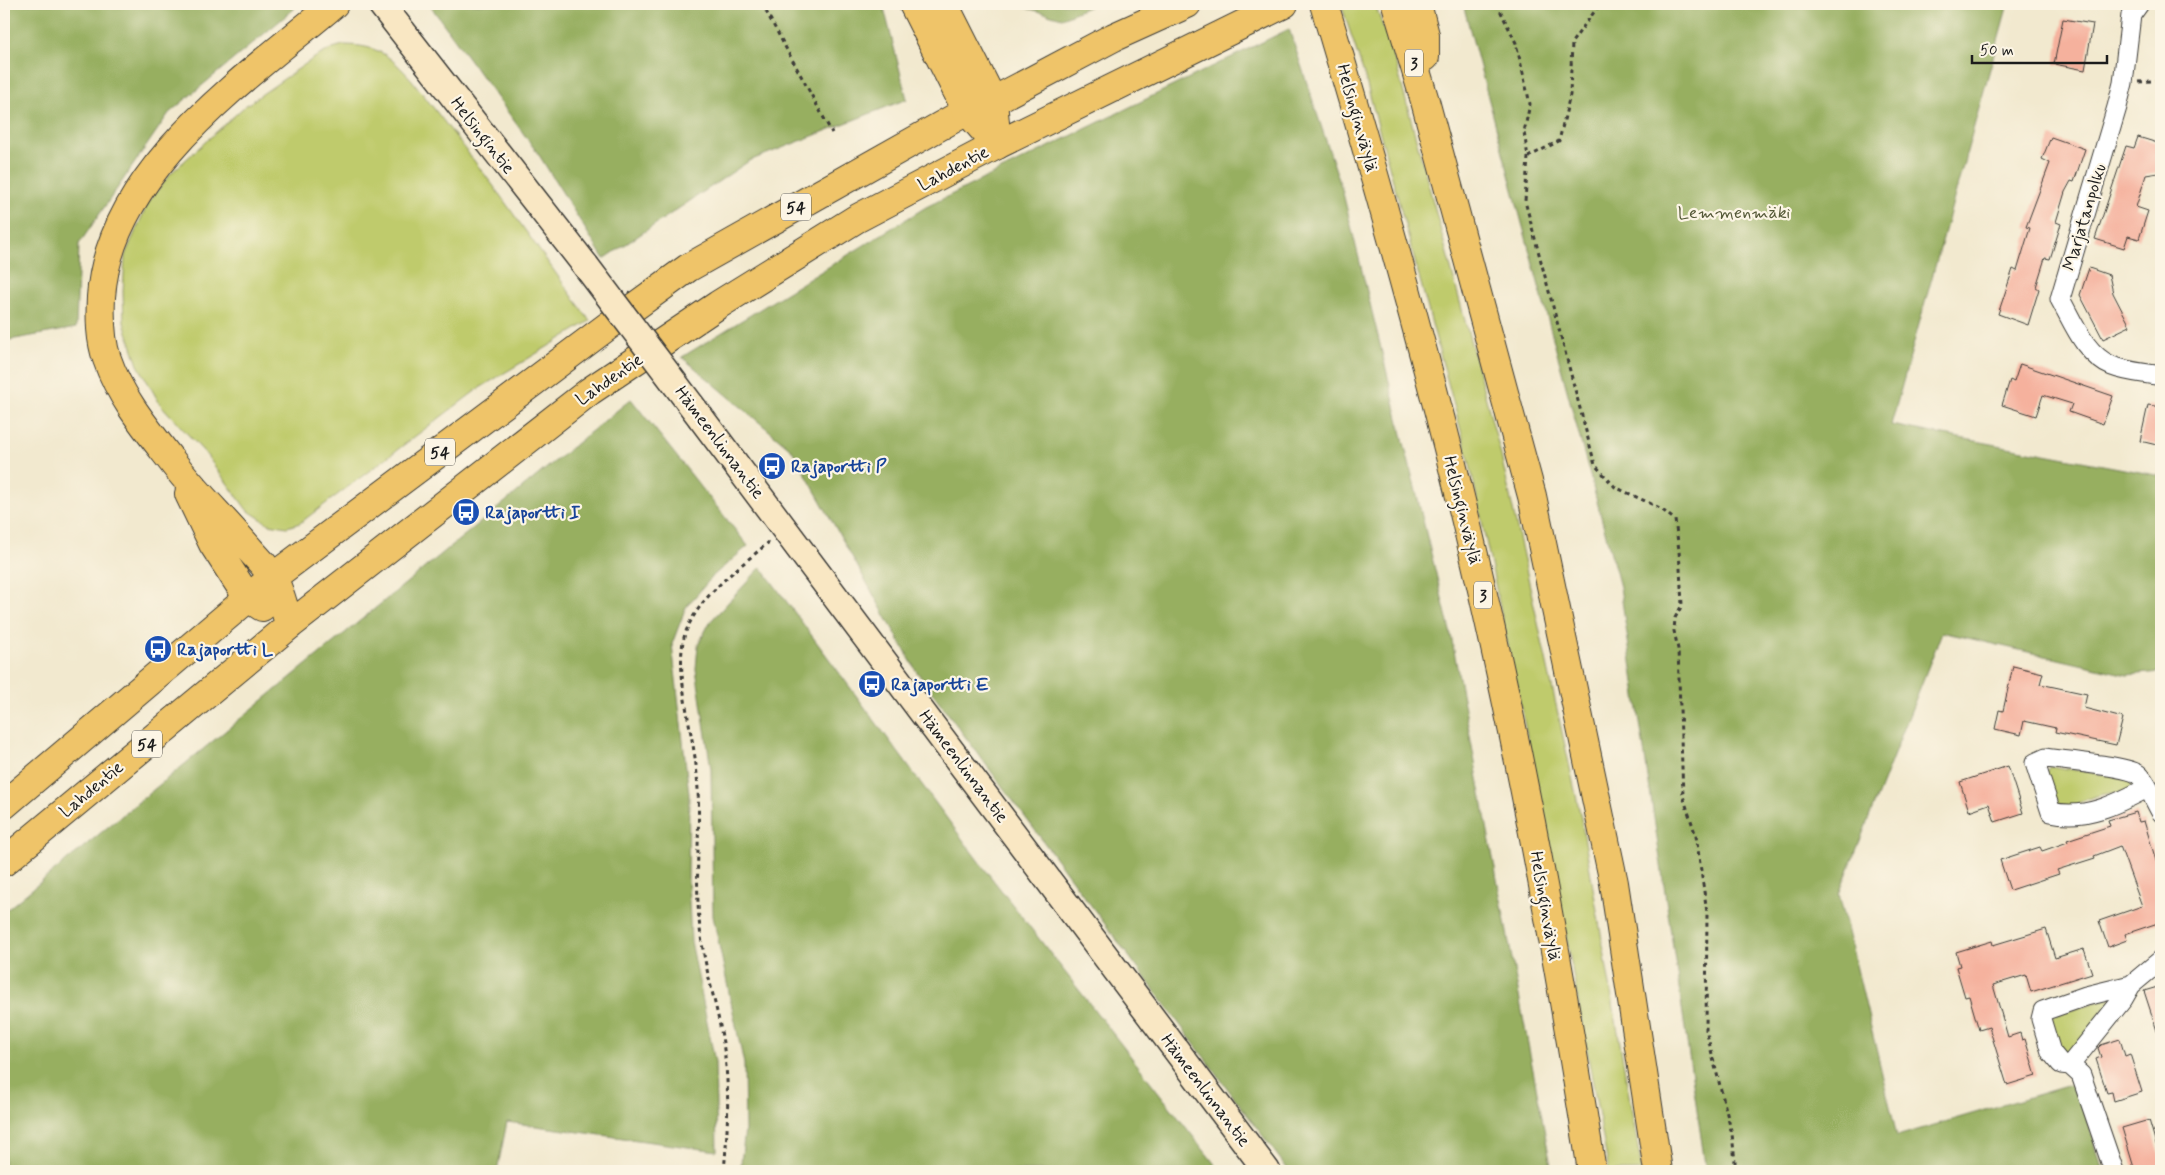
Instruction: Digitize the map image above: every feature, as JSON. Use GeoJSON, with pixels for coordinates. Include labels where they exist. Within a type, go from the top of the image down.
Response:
{"type":"FeatureCollection","features":[{"type":"Feature","properties":{"kind":"main road"},"geometry":{"type":"LineString","coordinates":[[290,625],[273,577],[175,466],[131,408],[106,357],[100,315],[102,281],[114,237],[133,199],[180,138],[205,113],[334,4]]}},
{"type":"Feature","properties":{"kind":"main road","name":"Helsingintie"},"geometry":{"type":"LineString","coordinates":[[381,4],[586,266]]}},
{"type":"Feature","properties":{"kind":"main road"},"geometry":{"type":"LineString","coordinates":[[913,4],[967,111],[997,145]]}},
{"type":"Feature","properties":{"kind":"main road"},"geometry":{"type":"LineString","coordinates":[[944,4],[993,101],[997,145]]}},
{"type":"Feature","properties":{"kind":"main road","name":"54"},"geometry":{"type":"LineString","coordinates":[[4,805],[88,736],[273,577],[688,268],[967,111],[993,101],[1114,37],[1187,4]]}},
{"type":"Feature","properties":{"kind":"main road","name":"Lahdentie"},"geometry":{"type":"LineString","coordinates":[[4,862],[290,625],[597,386],[718,305],[856,219],[997,145],[1284,4]]}},
{"type":"Feature","properties":{"kind":"main road","name":"3"},"geometry":{"type":"LineString","coordinates":[[1409,13],[1425,35],[1425,101],[1536,516],[1614,883],[1658,1171]]}},
{"type":"Feature","properties":{"kind":"main road","name":"Helsinginväylä"},"geometry":{"type":"LineString","coordinates":[[1328,16],[1415,320],[1470,539],[1498,662],[1544,892],[1592,1171]]}},
{"type":"Feature","properties":{"kind":"main road","name":"Hämeenlinnantie"},"geometry":{"type":"LineString","coordinates":[[586,266],[786,528],[1267,1171]]}},
{"type":"Feature","properties":{"kind":"main road"},"geometry":{"type":"LineString","coordinates":[[175,466],[213,544],[248,598],[290,625]]}},
{"type":"Feature","properties":{"kind":"street","name":"Marjatanpolku"},"geometry":{"type":"LineString","coordinates":[[2139,4],[2131,15],[2123,83],[2117,107],[2060,299],[2085,345],[2099,358],[2111,366],[2161,376]]}},
{"type":"Feature","properties":{"kind":"street"},"geometry":{"type":"LineString","coordinates":[[2147,788],[2131,797],[2086,814],[2066,815],[2051,812],[2035,763],[2046,758],[2125,770],[2138,774],[2147,788],[2161,812]]}},
{"type":"Feature","properties":{"kind":"street"},"geometry":{"type":"LineString","coordinates":[[2070,1065],[2132,985],[2161,960]]}},
{"type":"Feature","properties":{"kind":"street"},"geometry":{"type":"LineString","coordinates":[[2114,1171],[2082,1075],[2070,1065],[2061,1064],[2051,1052],[2041,1019],[2043,1011],[2102,992],[2132,985]]}},
{"type":"Feature","properties":{"kind":"path"},"geometry":{"type":"LineString","coordinates":[[762,4],[832,133]]}},
{"type":"Feature","properties":{"kind":"path"},"geometry":{"type":"LineString","coordinates":[[1497,4],[1516,43],[1530,104],[1524,132],[1528,157],[1525,201],[1596,465],[1615,487],[1660,508],[1675,520],[1682,605],[1675,618],[1674,631],[1678,649],[1682,796],[1696,836],[1707,912],[1706,1030],[1732,1134],[1736,1171]]}},
{"type":"Feature","properties":{"kind":"path"},"geometry":{"type":"LineString","coordinates":[[1528,157],[1559,141],[1570,95],[1572,42],[1600,4]]}},
{"type":"Feature","properties":{"kind":"path"},"geometry":{"type":"LineString","coordinates":[[724,1171],[728,1126],[728,1084],[723,1041],[701,942],[697,860],[699,819],[696,766],[682,660],[685,635],[698,610],[714,590],[786,528]]}},
{"type":"Feature","properties":{"kind":"green space"},"geometry":{"type":"Polygon","coordinates":[[[4,4],[295,4],[294,9],[169,113],[79,244],[76,328],[4,341],[4,4]]]}},
{"type":"Feature","properties":{"kind":"green space"},"geometry":{"type":"Polygon","coordinates":[[[429,4],[883,4],[907,99],[749,161],[604,259],[539,155],[429,4]]]}},
{"type":"Feature","properties":{"kind":"green space"},"geometry":{"type":"Polygon","coordinates":[[[1013,4],[1095,4],[1062,18],[1013,4]]]}},
{"type":"Feature","properties":{"kind":"green space"},"geometry":{"type":"Polygon","coordinates":[[[1341,4],[1375,4],[1396,64],[1500,451],[1581,818],[1642,1171],[1609,1171],[1546,826],[1469,460],[1364,74],[1341,4]]]}},
{"type":"Feature","properties":{"kind":"green space","name":"Lemmenmäki"},"geometry":{"type":"Polygon","coordinates":[[[1463,4],[2008,4],[1891,425],[2161,476],[2161,672],[2127,675],[1942,632],[1839,894],[1897,1136],[2077,1083],[2103,1171],[1706,1171],[1620,587],[1463,4]]]}},
{"type":"Feature","properties":{"kind":"green space"},"geometry":{"type":"Polygon","coordinates":[[[1289,29],[1342,189],[1451,635],[1552,1171],[1289,1171],[917,672],[792,450],[682,357],[926,207],[1289,29]]]}},
{"type":"Feature","properties":{"kind":"green space"},"geometry":{"type":"Polygon","coordinates":[[[343,45],[365,47],[382,53],[412,80],[492,184],[590,321],[478,389],[300,523],[287,527],[269,524],[247,510],[205,453],[160,404],[138,365],[124,323],[125,255],[148,203],[170,174],[245,106],[314,58],[343,45]]]}},
{"type":"Feature","properties":{"kind":"green space"},"geometry":{"type":"Polygon","coordinates":[[[631,399],[748,546],[714,575],[686,607],[672,644],[689,794],[688,881],[691,941],[715,1062],[717,1151],[507,1122],[497,1171],[4,1171],[4,912],[631,399]]]}},
{"type":"Feature","properties":{"kind":"green space"},"geometry":{"type":"Polygon","coordinates":[[[761,567],[980,863],[1220,1171],[740,1171],[745,1130],[744,1064],[713,916],[711,769],[696,669],[698,645],[710,622],[761,567]]]}},
{"type":"Feature","properties":{"kind":"green space"},"geometry":{"type":"Polygon","coordinates":[[[2050,766],[2131,779],[2132,785],[2128,792],[2105,794],[2090,798],[2076,805],[2071,810],[2053,802],[2046,772],[2050,766]]]}},
{"type":"Feature","properties":{"kind":"green space"},"geometry":{"type":"Polygon","coordinates":[[[2115,996],[2070,1053],[2063,1057],[2049,1027],[2053,1016],[2115,996]]]}},
{"type":"Feature","properties":{"kind":"building"},"geometry":{"type":"Polygon","coordinates":[[[2063,19],[2093,24],[2085,70],[2054,64],[2063,19]]]}},
{"type":"Feature","properties":{"kind":"building"},"geometry":{"type":"Polygon","coordinates":[[[2051,137],[2085,149],[2074,182],[2071,181],[2065,192],[2056,222],[2061,224],[2050,259],[2045,258],[2036,287],[2039,289],[2028,325],[1998,314],[2013,269],[2017,271],[2030,228],[2026,227],[2050,163],[2042,159],[2051,137]]]}},
{"type":"Feature","properties":{"kind":"building"},"geometry":{"type":"Polygon","coordinates":[[[2138,137],[2161,144],[2161,162],[2158,173],[2146,175],[2136,207],[2148,211],[2139,239],[2128,236],[2124,248],[2095,239],[2126,146],[2134,148],[2138,137]]]}},
{"type":"Feature","properties":{"kind":"building"},"geometry":{"type":"Polygon","coordinates":[[[2089,268],[2109,275],[2113,293],[2130,326],[2103,339],[2080,295],[2089,268]]]}},
{"type":"Feature","properties":{"kind":"building"},"geometry":{"type":"Polygon","coordinates":[[[2020,364],[2113,396],[2103,424],[2069,412],[2072,404],[2043,395],[2036,416],[2002,405],[2010,380],[2014,382],[2020,364]]]}},
{"type":"Feature","properties":{"kind":"building"},"geometry":{"type":"Polygon","coordinates":[[[2148,405],[2161,407],[2161,446],[2140,441],[2148,405]]]}},
{"type":"Feature","properties":{"kind":"building"},"geometry":{"type":"Polygon","coordinates":[[[2013,666],[2043,673],[2040,684],[2087,694],[2084,708],[2123,718],[2116,745],[2055,732],[2056,728],[2024,721],[2021,735],[1995,729],[1999,710],[2003,711],[2013,666]]]}},
{"type":"Feature","properties":{"kind":"building"},"geometry":{"type":"Polygon","coordinates":[[[2008,766],[2023,813],[1995,822],[1989,804],[1969,811],[1960,782],[2008,766]]]}},
{"type":"Feature","properties":{"kind":"building"},"geometry":{"type":"Polygon","coordinates":[[[2136,812],[2139,822],[2144,821],[2161,877],[2161,922],[2125,934],[2127,940],[2108,947],[2099,921],[2142,906],[2120,846],[2094,856],[2095,858],[2057,870],[2059,874],[2010,890],[2000,860],[2040,847],[2042,851],[2068,842],[2067,840],[2110,826],[2108,820],[2136,812]]]}},
{"type":"Feature","properties":{"kind":"building"},"geometry":{"type":"Polygon","coordinates":[[[2046,929],[2055,958],[2084,949],[2092,973],[2031,992],[2026,975],[1993,985],[2008,1037],[2020,1033],[2022,1040],[2025,1039],[2036,1076],[2007,1085],[1989,1027],[1979,1030],[1969,996],[1965,997],[1956,967],[1960,966],[1956,952],[1992,941],[1993,945],[2046,929]]]}},
{"type":"Feature","properties":{"kind":"building"},"geometry":{"type":"Polygon","coordinates":[[[2161,986],[2161,1033],[2158,1034],[2144,991],[2161,986]]]}},
{"type":"Feature","properties":{"kind":"building"},"geometry":{"type":"Polygon","coordinates":[[[2120,1039],[2125,1056],[2130,1054],[2142,1092],[2114,1101],[2112,1092],[2107,1093],[2096,1059],[2101,1057],[2098,1048],[2101,1045],[2120,1039]]]}},
{"type":"Feature","properties":{"kind":"building"},"geometry":{"type":"Polygon","coordinates":[[[2149,1120],[2161,1161],[2161,1171],[2135,1171],[2122,1128],[2149,1120]]]}},
{"type":"Feature","properties":{"kind":"place","name":"Rajaportti P"},"geometry":{"type":"Point","coordinates":[772,466]}},
{"type":"Feature","properties":{"kind":"place","name":"Rajaportti I"},"geometry":{"type":"Point","coordinates":[466,512]}},
{"type":"Feature","properties":{"kind":"place","name":"Rajaportti L"},"geometry":{"type":"Point","coordinates":[158,649]}},
{"type":"Feature","properties":{"kind":"place","name":"Rajaportti E"},"geometry":{"type":"Point","coordinates":[872,684]}}]}
